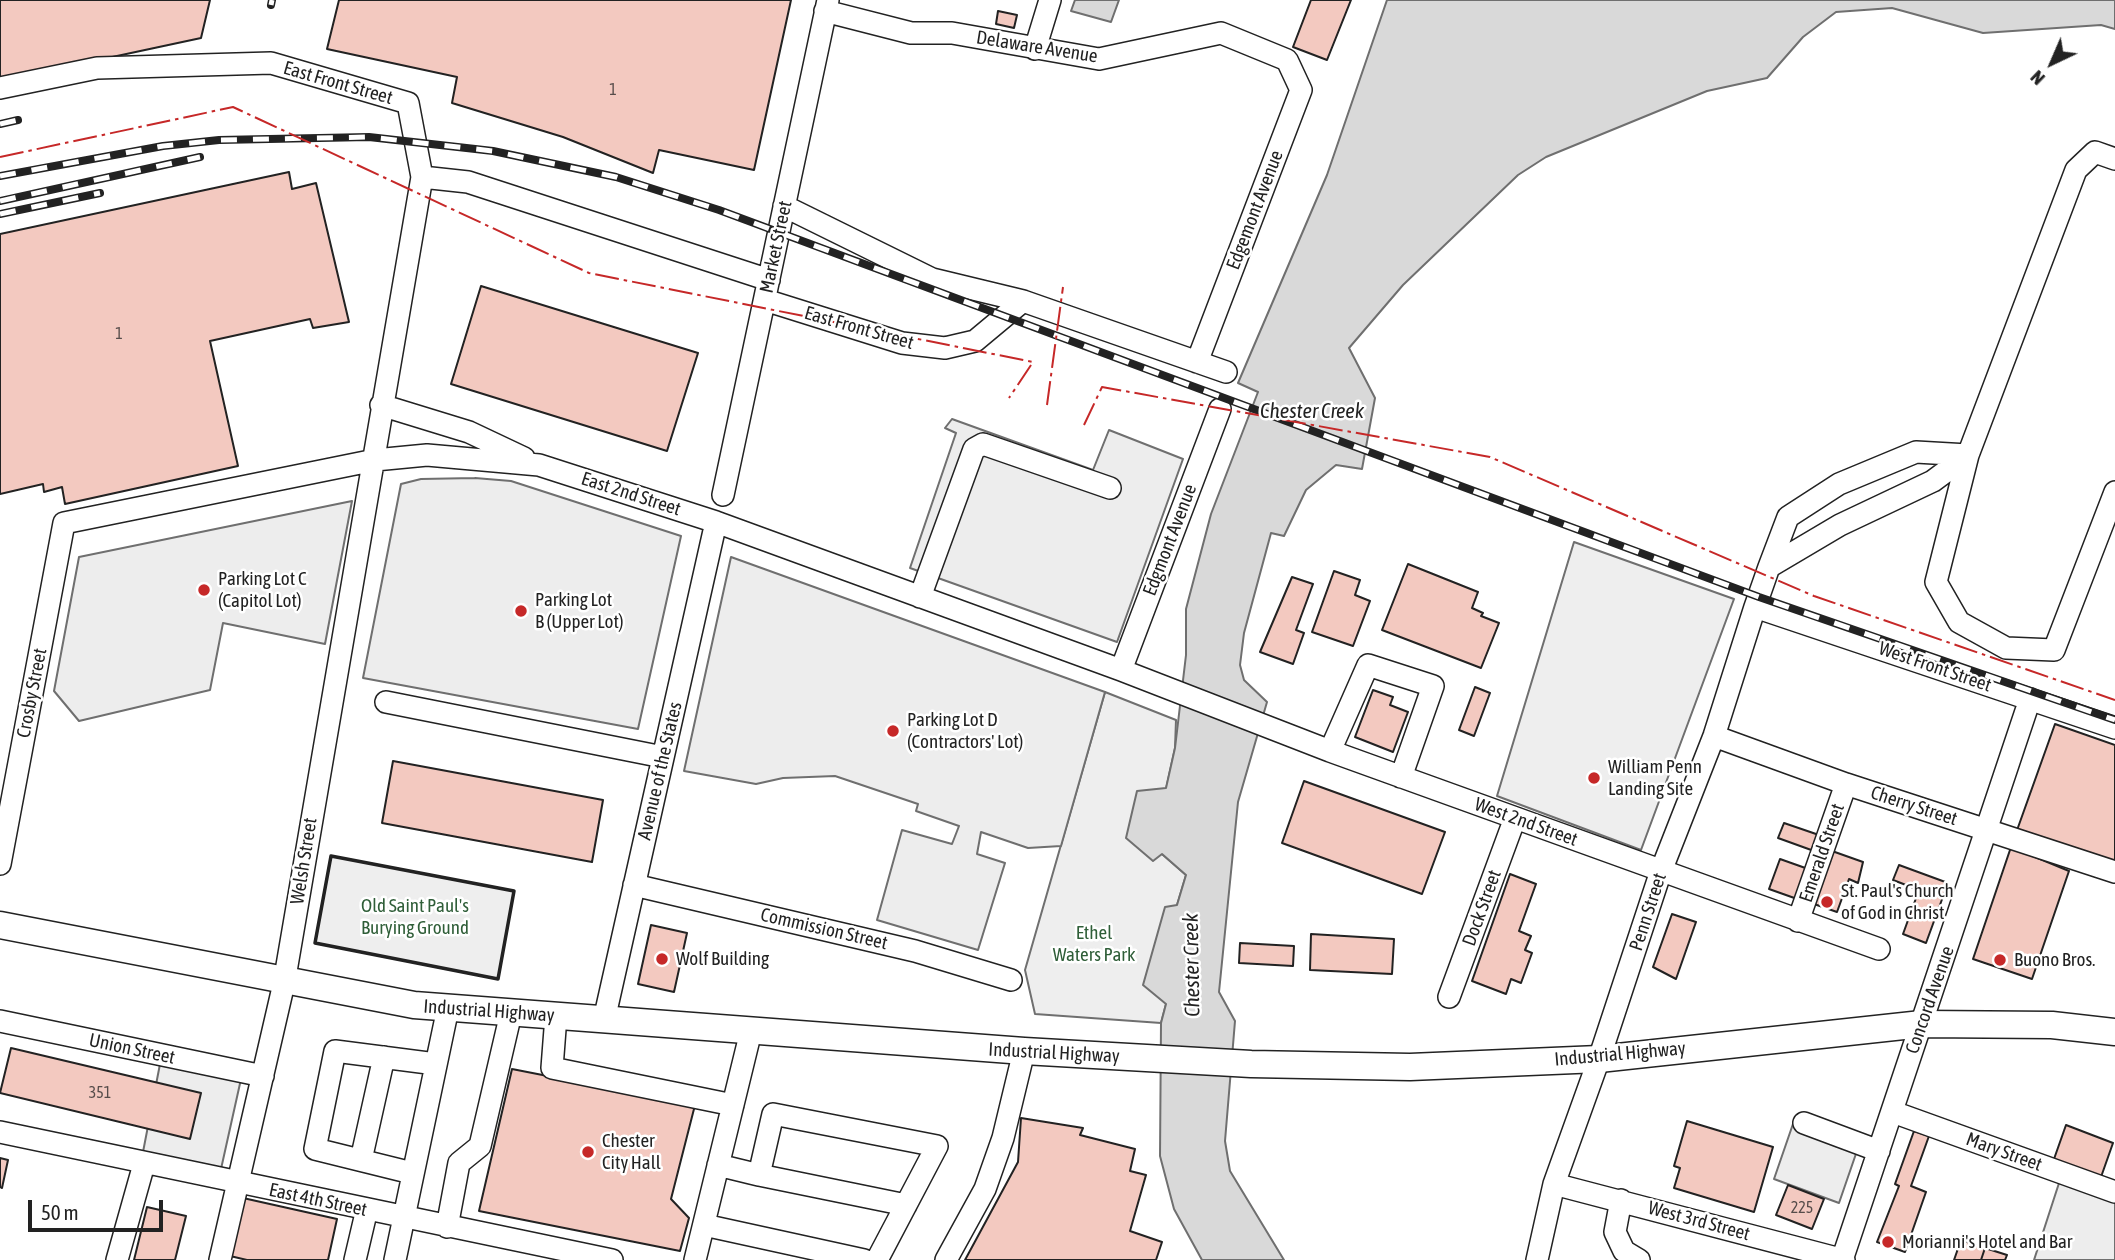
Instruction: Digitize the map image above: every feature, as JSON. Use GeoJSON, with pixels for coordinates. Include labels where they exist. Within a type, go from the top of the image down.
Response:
{"type":"FeatureCollection","features":[{"type":"Feature","properties":{"kind":"main road","name":"Industrial Highway"},"geometry":{"type":"LineString","coordinates":[[0,925],[284,982],[448,1008],[1024,1051],[1251,1064],[1410,1067],[1599,1059],[1922,1024],[2052,1025],[2115,1032]]}},
{"type":"Feature","properties":{"kind":"street"},"geometry":{"type":"LineString","coordinates":[[1035,49],[1051,0]]}},
{"type":"Feature","properties":{"kind":"street","name":"Delaware Avenue"},"geometry":{"type":"LineString","coordinates":[[827,6],[911,33],[952,33],[1099,60],[1221,33],[1287,60]]}},
{"type":"Feature","properties":{"kind":"street","name":"Market Street"},"geometry":{"type":"LineString","coordinates":[[723,495],[827,6]]}},
{"type":"Feature","properties":{"kind":"street","name":"Edgemont Avenue"},"geometry":{"type":"LineString","coordinates":[[1197,362],[1301,90],[1287,60]]}},
{"type":"Feature","properties":{"kind":"street","name":"East Front Street"},"geometry":{"type":"LineString","coordinates":[[0,88],[97,68],[271,63],[408,103],[422,177],[468,182],[767,290],[902,343],[945,348],[975,341],[1023,301]]}},
{"type":"Feature","properties":{"kind":"street"},"geometry":{"type":"LineString","coordinates":[[2115,159],[2095,152],[2076,170],[1968,455],[1936,582],[1959,622],[2006,648],[2054,650],[2115,492]]}},
{"type":"Feature","properties":{"kind":"street","name":"Welsh Street"},"geometry":{"type":"LineString","coordinates":[[220,1260],[284,982],[422,177]]}},
{"type":"Feature","properties":{"kind":"street"},"geometry":{"type":"LineString","coordinates":[[785,206],[932,279],[1023,301],[1226,372]]}},
{"type":"Feature","properties":{"kind":"street"},"geometry":{"type":"LineString","coordinates":[[381,405],[469,432],[539,465]]}},
{"type":"Feature","properties":{"kind":"street","name":"Edgmont Avenue"},"geometry":{"type":"LineString","coordinates":[[1121,670],[1220,410]]}},
{"type":"Feature","properties":{"kind":"street"},"geometry":{"type":"LineString","coordinates":[[920,597],[974,449],[983,444],[1110,488]]}},
{"type":"Feature","properties":{"kind":"street","name":"Penn Street"},"geometry":{"type":"LineString","coordinates":[[1537,1260],[1554,1184],[1599,1059],[1661,871],[1714,736],[1755,607],[1788,517],[1839,484],[1916,452],[1968,455]]}},
{"type":"Feature","properties":{"kind":"street","name":"East 2nd Street"},"geometry":{"type":"LineString","coordinates":[[64,523],[375,460],[427,455],[539,465],[716,522],[1174,691]]}},
{"type":"Feature","properties":{"kind":"street"},"geometry":{"type":"LineString","coordinates":[[1769,567],[1840,525],[1933,481],[1968,455]]}},
{"type":"Feature","properties":{"kind":"street","name":"Avenue of the States"},"geometry":{"type":"LineString","coordinates":[[604,1020],[716,522]]}},
{"type":"Feature","properties":{"kind":"street","name":"Crosby Street"},"geometry":{"type":"LineString","coordinates":[[0,864],[5,812],[64,523]]}},
{"type":"Feature","properties":{"kind":"street","name":"West Front Street"},"geometry":{"type":"LineString","coordinates":[[1755,607],[2115,728]]}},
{"type":"Feature","properties":{"kind":"street"},"geometry":{"type":"LineString","coordinates":[[1330,751],[1368,665],[1433,686],[1401,777]]}},
{"type":"Feature","properties":{"kind":"street","name":"West 2nd Street"},"geometry":{"type":"LineString","coordinates":[[1174,691],[1401,777],[1879,949]]}},
{"type":"Feature","properties":{"kind":"street","name":"Concord Avenue"},"geometry":{"type":"LineString","coordinates":[[1843,1260],[2030,699]]}},
{"type":"Feature","properties":{"kind":"street"},"geometry":{"type":"LineString","coordinates":[[386,702],[663,757]]}},
{"type":"Feature","properties":{"kind":"street","name":"Cherry Street"},"geometry":{"type":"LineString","coordinates":[[1714,736],[1846,784],[2115,872]]}},
{"type":"Feature","properties":{"kind":"street","name":"Emerald Street"},"geometry":{"type":"LineString","coordinates":[[1798,921],[1846,784]]}},
{"type":"Feature","properties":{"kind":"street","name":"Dock Street"},"geometry":{"type":"LineString","coordinates":[[1449,998],[1515,818]]}},
{"type":"Feature","properties":{"kind":"street","name":"Commission Street"},"geometry":{"type":"LineString","coordinates":[[634,884],[915,951],[1011,980]]}},
{"type":"Feature","properties":{"kind":"street"},"geometry":{"type":"LineString","coordinates":[[395,1260],[448,1008]]}},
{"type":"Feature","properties":{"kind":"street"},"geometry":{"type":"LineString","coordinates":[[447,1227],[459,1163],[480,1146],[511,1013]]}},
{"type":"Feature","properties":{"kind":"street"},"geometry":{"type":"LineString","coordinates":[[556,1016],[552,1068],[733,1105]]}},
{"type":"Feature","properties":{"kind":"street","name":"Union Street"},"geometry":{"type":"LineString","coordinates":[[0,1021],[263,1076]]}},
{"type":"Feature","properties":{"kind":"street"},"geometry":{"type":"LineString","coordinates":[[695,1260],[751,1031]]}},
{"type":"Feature","properties":{"kind":"street"},"geometry":{"type":"LineString","coordinates":[[412,1173],[315,1149],[335,1051],[436,1064]]}},
{"type":"Feature","properties":{"kind":"street"},"geometry":{"type":"LineString","coordinates":[[946,1260],[985,1189],[1003,1138],[1024,1051]]}},
{"type":"Feature","properties":{"kind":"street"},"geometry":{"type":"LineString","coordinates":[[361,1160],[384,1057]]}},
{"type":"Feature","properties":{"kind":"street","name":"Mary Street"},"geometry":{"type":"LineString","coordinates":[[1893,1112],[2115,1192]]}},
{"type":"Feature","properties":{"kind":"street"},"geometry":{"type":"LineString","coordinates":[[759,1175],[773,1114],[937,1146],[877,1260]]}},
{"type":"Feature","properties":{"kind":"street"},"geometry":{"type":"LineString","coordinates":[[1804,1123],[1879,1151]]}},
{"type":"Feature","properties":{"kind":"street","name":"East 4th Street"},"geometry":{"type":"LineString","coordinates":[[0,1132],[367,1209],[554,1255],[612,1260]]}},
{"type":"Feature","properties":{"kind":"street"},"geometry":{"type":"LineString","coordinates":[[117,1260],[144,1164]]}},
{"type":"Feature","properties":{"kind":"street"},"geometry":{"type":"LineString","coordinates":[[718,1165],[906,1205]]}},
{"type":"Feature","properties":{"kind":"street","name":"West 3rd Street"},"geometry":{"type":"LineString","coordinates":[[1554,1184],[1843,1260]]}},
{"type":"Feature","properties":{"kind":"street"},"geometry":{"type":"LineString","coordinates":[[1620,1200],[1615,1232],[1624,1251],[1639,1260]]}},
{"type":"Feature","properties":{"kind":"street"},"geometry":{"type":"LineString","coordinates":[[355,1260],[367,1209]]}},
{"type":"Feature","properties":{"kind":"street"},"geometry":{"type":"LineString","coordinates":[[704,1225],[864,1260]]}},
{"type":"Feature","properties":{"kind":"green space"},"geometry":{"type":"Polygon","coordinates":[[[1574,542],[1734,599],[1641,850],[1497,796],[1574,542]]]}},
{"type":"Feature","properties":{"kind":"green space","name":"Ethel Waters Park"},"geometry":{"type":"Polygon","coordinates":[[[1105,692],[1176,720],[1175,748],[1166,789],[1162,854],[1186,875],[1177,905],[1166,1004],[1161,1023],[1035,1014],[1025,970],[1105,692]]]}},
{"type":"Feature","properties":{"kind":"green space","name":"Old Saint Paul's Burying Ground"},"geometry":{"type":"Polygon","coordinates":[[[331,856],[514,891],[498,979],[315,943],[331,856]]]}},
{"type":"Feature","properties":{"kind":"shaded area"},"geometry":{"type":"Polygon","coordinates":[[[952,419],[1093,470],[1109,430],[1183,459],[1117,642],[910,568],[956,433],[945,428],[952,419]]]}},
{"type":"Feature","properties":{"kind":"shaded area","name":"Parking Lot B (Upper Lot)"},"geometry":{"type":"Polygon","coordinates":[[[475,478],[511,481],[681,536],[638,729],[363,678],[401,484],[421,479],[475,478]]]}},
{"type":"Feature","properties":{"kind":"shaded area","name":"Parking Lot C (Capitol Lot)"},"geometry":{"type":"Polygon","coordinates":[[[352,501],[325,644],[223,623],[210,690],[79,721],[54,691],[79,557],[352,501]]]}},
{"type":"Feature","properties":{"kind":"shaded area","name":"Parking Lot D (Contractors' Lot)"},"geometry":{"type":"Polygon","coordinates":[[[731,557],[1105,692],[1061,846],[1028,848],[981,832],[977,854],[1005,863],[978,950],[877,920],[902,830],[952,844],[959,826],[916,811],[918,804],[835,776],[783,778],[756,784],[684,771],[731,557]]]}},
{"type":"Feature","properties":{"kind":"shaded area"},"geometry":{"type":"Polygon","coordinates":[[[160,1064],[241,1079],[221,1169],[143,1152],[160,1064]]]}},
{"type":"Feature","properties":{"kind":"shaded area"},"geometry":{"type":"Polygon","coordinates":[[[1794,1121],[1859,1145],[1839,1203],[1774,1179],[1794,1121]]]}},
{"type":"Feature","properties":{"kind":"shaded area"},"geometry":{"type":"Polygon","coordinates":[[[2060,1180],[2115,1201],[2115,1260],[2034,1260],[2060,1180]]]}},
{"type":"Feature","properties":{"kind":"water"},"geometry":{"type":"Polygon","coordinates":[[[1075,0],[1119,0],[1111,22],[1071,11],[1075,0]]]}},
{"type":"Feature","properties":{"kind":"water","name":"Chester Creek"},"geometry":{"type":"Polygon","coordinates":[[[1387,0],[2115,0],[2115,29],[2101,25],[1983,33],[1892,8],[1836,12],[1803,37],[1767,78],[1707,91],[1546,157],[1518,175],[1403,285],[1349,348],[1375,398],[1362,469],[1336,465],[1306,490],[1284,536],[1271,533],[1244,633],[1240,665],[1244,680],[1267,702],[1238,802],[1219,992],[1235,1021],[1225,1141],[1230,1171],[1284,1260],[1202,1260],[1174,1209],[1160,1156],[1161,1023],[1166,1004],[1143,985],[1165,907],[1177,905],[1186,875],[1162,854],[1153,861],[1126,838],[1137,791],[1166,788],[1175,748],[1186,655],[1186,609],[1211,514],[1258,392],[1238,383],[1327,175],[1387,0]]]}},
{"type":"Feature","properties":{"kind":"building"},"geometry":{"type":"Polygon","coordinates":[[[0,0],[210,0],[201,38],[0,81],[0,0]]]}},
{"type":"Feature","properties":{"kind":"building"},"geometry":{"type":"Polygon","coordinates":[[[339,0],[791,0],[754,170],[659,150],[653,173],[563,137],[452,103],[457,77],[327,49],[339,0]]]}},
{"type":"Feature","properties":{"kind":"building"},"geometry":{"type":"Polygon","coordinates":[[[1311,0],[1351,0],[1327,60],[1293,47],[1311,0]]]}},
{"type":"Feature","properties":{"kind":"building"},"geometry":{"type":"Polygon","coordinates":[[[998,11],[1017,15],[1014,28],[996,24],[998,11]]]}},
{"type":"Feature","properties":{"kind":"building"},"geometry":{"type":"Polygon","coordinates":[[[289,172],[292,189],[316,183],[349,322],[313,328],[310,319],[210,341],[238,466],[65,504],[62,487],[44,492],[43,484],[0,494],[0,234],[289,172]]]}},
{"type":"Feature","properties":{"kind":"building"},"geometry":{"type":"Polygon","coordinates":[[[481,286],[698,353],[667,451],[451,384],[481,286]]]}},
{"type":"Feature","properties":{"kind":"building"},"geometry":{"type":"Polygon","coordinates":[[[1408,564],[1478,592],[1472,608],[1483,613],[1481,616],[1499,623],[1481,668],[1382,630],[1408,564]]]}},
{"type":"Feature","properties":{"kind":"building"},"geometry":{"type":"Polygon","coordinates":[[[1334,571],[1360,580],[1355,595],[1370,601],[1353,646],[1312,632],[1334,571]]]}},
{"type":"Feature","properties":{"kind":"building"},"geometry":{"type":"Polygon","coordinates":[[[1292,577],[1313,584],[1296,630],[1304,633],[1293,664],[1260,652],[1292,577]]]}},
{"type":"Feature","properties":{"kind":"building"},"geometry":{"type":"Polygon","coordinates":[[[1475,687],[1490,693],[1474,736],[1459,730],[1475,687]]]}},
{"type":"Feature","properties":{"kind":"building"},"geometry":{"type":"Polygon","coordinates":[[[1373,690],[1393,697],[1390,705],[1408,712],[1393,752],[1355,737],[1373,690]]]}},
{"type":"Feature","properties":{"kind":"building"},"geometry":{"type":"Polygon","coordinates":[[[2055,724],[2115,745],[2115,868],[2016,833],[2055,724]]]}},
{"type":"Feature","properties":{"kind":"building"},"geometry":{"type":"Polygon","coordinates":[[[393,761],[603,800],[592,862],[382,823],[393,761]]]}},
{"type":"Feature","properties":{"kind":"building"},"geometry":{"type":"Polygon","coordinates":[[[1304,781],[1445,832],[1422,894],[1282,843],[1304,781]]]}},
{"type":"Feature","properties":{"kind":"building"},"geometry":{"type":"Polygon","coordinates":[[[1784,823],[1819,835],[1814,851],[1778,838],[1784,823]]]}},
{"type":"Feature","properties":{"kind":"building"},"geometry":{"type":"Polygon","coordinates":[[[2011,847],[2069,871],[2032,979],[1973,959],[2011,847]]]}},
{"type":"Feature","properties":{"kind":"building"},"geometry":{"type":"Polygon","coordinates":[[[1832,851],[1863,862],[1858,883],[1849,879],[1837,912],[1814,904],[1832,851]]]}},
{"type":"Feature","properties":{"kind":"building"},"geometry":{"type":"Polygon","coordinates":[[[1780,859],[1811,870],[1800,900],[1769,889],[1780,859]]]}},
{"type":"Feature","properties":{"kind":"building"},"geometry":{"type":"Polygon","coordinates":[[[1899,865],[1948,883],[1926,943],[1903,934],[1919,890],[1893,880],[1899,865]]]}},
{"type":"Feature","properties":{"kind":"building"},"geometry":{"type":"Polygon","coordinates":[[[1510,874],[1536,884],[1519,931],[1531,936],[1525,950],[1532,953],[1521,983],[1511,979],[1506,994],[1472,981],[1510,874]]]}},
{"type":"Feature","properties":{"kind":"building"},"geometry":{"type":"Polygon","coordinates":[[[1672,914],[1696,922],[1676,979],[1653,967],[1672,914]]]}},
{"type":"Feature","properties":{"kind":"building","name":"Wolf Building"},"geometry":{"type":"Polygon","coordinates":[[[651,925],[687,933],[674,992],[638,984],[651,925]]]}},
{"type":"Feature","properties":{"kind":"building"},"geometry":{"type":"Polygon","coordinates":[[[1311,934],[1394,939],[1392,974],[1310,970],[1311,934]]]}},
{"type":"Feature","properties":{"kind":"building"},"geometry":{"type":"Polygon","coordinates":[[[1240,943],[1294,946],[1293,966],[1239,963],[1240,943]]]}},
{"type":"Feature","properties":{"kind":"building"},"geometry":{"type":"Polygon","coordinates":[[[11,1048],[201,1093],[190,1139],[0,1093],[11,1048]]]}},
{"type":"Feature","properties":{"kind":"building","name":"Chester City Hall"},"geometry":{"type":"Polygon","coordinates":[[[512,1069],[695,1105],[671,1199],[689,1218],[680,1251],[479,1211],[512,1069]]]}},
{"type":"Feature","properties":{"kind":"building"},"geometry":{"type":"Polygon","coordinates":[[[1021,1118],[1083,1128],[1080,1135],[1135,1149],[1130,1171],[1146,1175],[1130,1231],[1162,1242],[1156,1260],[965,1260],[1018,1162],[1021,1118]]]}},
{"type":"Feature","properties":{"kind":"building"},"geometry":{"type":"Polygon","coordinates":[[[1687,1121],[1773,1147],[1754,1212],[1674,1188],[1680,1168],[1674,1166],[1687,1121]]]}},
{"type":"Feature","properties":{"kind":"building"},"geometry":{"type":"Polygon","coordinates":[[[2066,1125],[2113,1143],[2101,1177],[2054,1159],[2066,1125]]]}},
{"type":"Feature","properties":{"kind":"building"},"geometry":{"type":"Polygon","coordinates":[[[1914,1131],[1929,1136],[1911,1186],[1926,1192],[1905,1252],[1877,1242],[1899,1186],[1895,1184],[1914,1131]]]}},
{"type":"Feature","properties":{"kind":"building"},"geometry":{"type":"Polygon","coordinates":[[[0,1158],[8,1160],[2,1188],[0,1187],[0,1158]]]}},
{"type":"Feature","properties":{"kind":"building"},"geometry":{"type":"Polygon","coordinates":[[[1788,1185],[1824,1199],[1812,1229],[1776,1215],[1788,1185]]]}},
{"type":"Feature","properties":{"kind":"building"},"geometry":{"type":"Polygon","coordinates":[[[243,1198],[337,1219],[328,1260],[247,1260],[230,1256],[243,1198]]]}},
{"type":"Feature","properties":{"kind":"building"},"geometry":{"type":"Polygon","coordinates":[[[147,1207],[186,1216],[175,1260],[134,1260],[147,1207]]]}},
{"type":"Feature","properties":{"kind":"building"},"geometry":{"type":"Polygon","coordinates":[[[1961,1240],[1985,1248],[1981,1260],[1954,1260],[1961,1240]]]}},
{"type":"Feature","properties":{"kind":"building"},"geometry":{"type":"Polygon","coordinates":[[[1985,1248],[2007,1255],[2005,1260],[1981,1260],[1985,1248]]]}},
{"type":"Feature","properties":{"kind":"railway"},"geometry":{"type":"LineString","coordinates":[[271,5],[272,0]]}},
{"type":"Feature","properties":{"kind":"railway"},"geometry":{"type":"LineString","coordinates":[[0,124],[18,120]]}},
{"type":"Feature","properties":{"kind":"railway"},"geometry":{"type":"LineString","coordinates":[[0,176],[163,146],[219,140],[369,137],[493,151],[616,177],[719,210],[1759,597],[2115,720]]}},
{"type":"Feature","properties":{"kind":"railway"},"geometry":{"type":"LineString","coordinates":[[0,201],[200,157]]}},
{"type":"Feature","properties":{"kind":"railway"},"geometry":{"type":"LineString","coordinates":[[0,214],[100,193]]}},
{"type":"Feature","properties":{"kind":"wall"},"geometry":{"type":"LineString","coordinates":[[331,856],[514,891],[498,979],[315,943],[331,856]]}},
{"type":"Feature","properties":{"kind":"power"},"geometry":{"type":"LineString","coordinates":[[0,157],[233,107],[589,273],[1033,362],[1009,398]]}},
{"type":"Feature","properties":{"kind":"power"},"geometry":{"type":"LineString","coordinates":[[1047,405],[1063,287]]}},
{"type":"Feature","properties":{"kind":"power"},"geometry":{"type":"LineString","coordinates":[[1084,425],[1102,387],[1490,457],[1814,596],[2115,700]]}},
{"type":"Feature","properties":{"kind":"place","name":"Parking Lot C (Capitol Lot)"},"geometry":{"type":"Point","coordinates":[204,590]}},
{"type":"Feature","properties":{"kind":"place","name":"Parking Lot B (Upper Lot)"},"geometry":{"type":"Point","coordinates":[521,611]}},
{"type":"Feature","properties":{"kind":"place","name":"Parking Lot D (Contractors' Lot)"},"geometry":{"type":"Point","coordinates":[893,731]}},
{"type":"Feature","properties":{"kind":"place","name":"William Penn Landing Site"},"geometry":{"type":"Point","coordinates":[1594,778]}},
{"type":"Feature","properties":{"kind":"place","name":"St. Paul's Church of God in Christ"},"geometry":{"type":"Point","coordinates":[1827,902]}},
{"type":"Feature","properties":{"kind":"place","name":"Wolf Building"},"geometry":{"type":"Point","coordinates":[662,959]}},
{"type":"Feature","properties":{"kind":"place","name":"Buono Bros."},"geometry":{"type":"Point","coordinates":[2000,960]}},
{"type":"Feature","properties":{"kind":"place","name":"Chester City Hall"},"geometry":{"type":"Point","coordinates":[588,1152]}},
{"type":"Feature","properties":{"kind":"place","name":"Morianni's Hotel and Bar"},"geometry":{"type":"Point","coordinates":[1888,1242]}}]}
